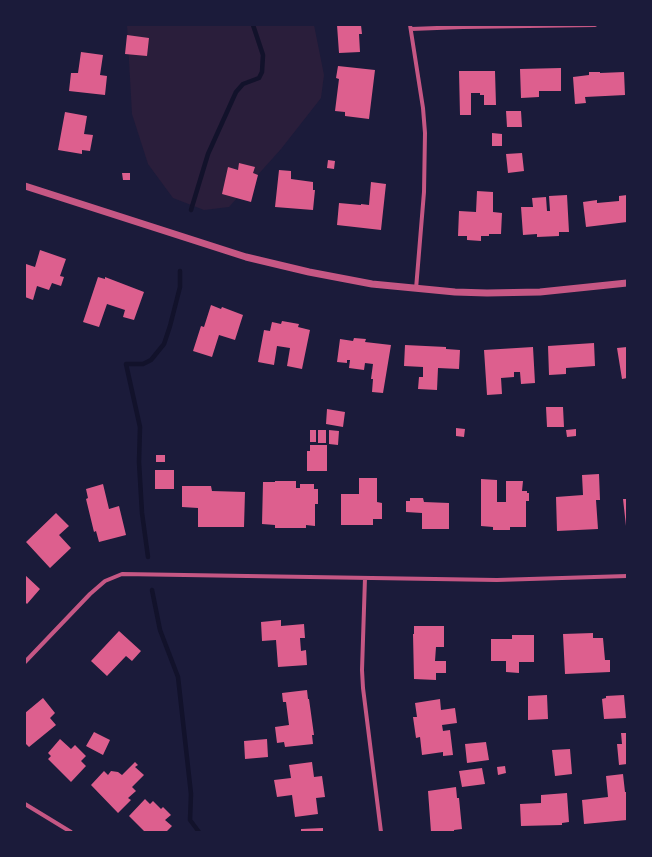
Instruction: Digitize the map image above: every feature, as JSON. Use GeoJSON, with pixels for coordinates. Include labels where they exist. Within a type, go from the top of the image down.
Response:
{"type":"FeatureCollection","features":[{"type":"Feature","properties":{"kind":"street"},"geometry":{"type":"LineString","coordinates":[[416,289],[424,192],[425,133],[423,108],[411,27],[596,25]]}},
{"type":"Feature","properties":{"kind":"street"},"geometry":{"type":"LineString","coordinates":[[25,186],[258,260],[372,284],[475,293],[514,293],[586,288],[627,283]]}},
{"type":"Feature","properties":{"kind":"street"},"geometry":{"type":"LineString","coordinates":[[25,662],[98,586],[111,578],[122,574],[497,580],[627,576]]}},
{"type":"Feature","properties":{"kind":"street"},"geometry":{"type":"LineString","coordinates":[[365,578],[362,670],[363,688],[381,832]]}},
{"type":"Feature","properties":{"kind":"street"},"geometry":{"type":"LineString","coordinates":[[25,804],[71,832]]}},
{"type":"Feature","properties":{"kind":"shaded area"},"geometry":{"type":"Polygon","coordinates":[[[127,25],[314,25],[324,75],[321,98],[281,149],[229,207],[204,210],[173,198],[148,164],[132,114],[127,25]]]}},
{"type":"Feature","properties":{"kind":"building"},"geometry":{"type":"Polygon","coordinates":[[[337,25],[361,25],[362,34],[359,34],[360,52],[339,53],[337,25]]]}},
{"type":"Feature","properties":{"kind":"building"},"geometry":{"type":"Polygon","coordinates":[[[127,35],[149,38],[147,56],[125,54],[127,35]]]}},
{"type":"Feature","properties":{"kind":"building"},"geometry":{"type":"Polygon","coordinates":[[[81,52],[103,55],[100,75],[107,76],[105,95],[69,91],[71,73],[78,73],[81,52]]]}},
{"type":"Feature","properties":{"kind":"building"},"geometry":{"type":"Polygon","coordinates":[[[338,66],[375,70],[369,119],[345,116],[345,112],[335,111],[339,79],[336,78],[338,66]]]}},
{"type":"Feature","properties":{"kind":"building"},"geometry":{"type":"Polygon","coordinates":[[[561,68],[561,91],[539,91],[539,97],[521,98],[520,69],[561,68]]]}},
{"type":"Feature","properties":{"kind":"building"},"geometry":{"type":"Polygon","coordinates":[[[459,71],[495,71],[496,105],[484,105],[484,95],[480,95],[480,93],[471,93],[471,115],[460,115],[459,71]]]}},
{"type":"Feature","properties":{"kind":"building"},"geometry":{"type":"Polygon","coordinates":[[[589,72],[624,72],[625,95],[585,97],[586,103],[575,104],[573,77],[589,75],[589,72]]]}},
{"type":"Feature","properties":{"kind":"building"},"geometry":{"type":"Polygon","coordinates":[[[506,111],[521,111],[522,127],[507,127],[506,111]]]}},
{"type":"Feature","properties":{"kind":"building"},"geometry":{"type":"Polygon","coordinates":[[[65,112],[87,116],[84,134],[93,135],[90,151],[82,150],[82,154],[58,150],[65,112]]]}},
{"type":"Feature","properties":{"kind":"building"},"geometry":{"type":"Polygon","coordinates":[[[492,133],[502,134],[502,146],[492,146],[492,133]]]}},
{"type":"Feature","properties":{"kind":"building"},"geometry":{"type":"Polygon","coordinates":[[[522,153],[524,171],[508,173],[506,154],[522,153]]]}},
{"type":"Feature","properties":{"kind":"building"},"geometry":{"type":"Polygon","coordinates":[[[328,160],[335,161],[334,169],[327,168],[328,160]]]}},
{"type":"Feature","properties":{"kind":"building"},"geometry":{"type":"Polygon","coordinates":[[[239,163],[255,167],[253,173],[258,175],[251,202],[222,194],[228,167],[238,170],[239,163]]]}},
{"type":"Feature","properties":{"kind":"building"},"geometry":{"type":"Polygon","coordinates":[[[279,170],[291,171],[291,179],[313,182],[313,190],[315,190],[313,210],[275,207],[279,170]]]}},
{"type":"Feature","properties":{"kind":"building"},"geometry":{"type":"Polygon","coordinates":[[[122,173],[130,173],[130,180],[123,180],[122,173]]]}},
{"type":"Feature","properties":{"kind":"building"},"geometry":{"type":"Polygon","coordinates":[[[371,182],[386,184],[381,230],[337,225],[339,203],[369,205],[371,182]]]}},
{"type":"Feature","properties":{"kind":"building"},"geometry":{"type":"Polygon","coordinates":[[[477,191],[493,192],[493,212],[502,213],[501,234],[481,236],[481,241],[467,240],[467,236],[458,236],[459,211],[476,212],[477,191]]]}},
{"type":"Feature","properties":{"kind":"building"},"geometry":{"type":"Polygon","coordinates":[[[567,195],[569,232],[559,232],[559,236],[537,237],[537,234],[523,235],[521,207],[533,207],[532,198],[546,197],[547,211],[550,211],[549,196],[567,195]]]}},
{"type":"Feature","properties":{"kind":"building"},"geometry":{"type":"Polygon","coordinates":[[[627,195],[627,222],[586,227],[583,202],[597,200],[597,203],[619,201],[619,196],[627,195]]]}},
{"type":"Feature","properties":{"kind":"building"},"geometry":{"type":"Polygon","coordinates":[[[40,250],[66,259],[60,276],[64,277],[61,286],[52,283],[49,290],[37,286],[33,300],[25,297],[25,267],[26,264],[35,267],[40,250]]]}},
{"type":"Feature","properties":{"kind":"building"},"geometry":{"type":"Polygon","coordinates":[[[98,277],[105,279],[105,277],[144,292],[134,320],[123,317],[125,310],[107,304],[99,327],[83,322],[98,277]]]}},
{"type":"Feature","properties":{"kind":"building"},"geometry":{"type":"Polygon","coordinates":[[[211,305],[221,309],[222,307],[243,315],[235,340],[219,335],[212,357],[193,351],[201,326],[204,327],[211,305]]]}},
{"type":"Feature","properties":{"kind":"building"},"geometry":{"type":"Polygon","coordinates":[[[282,321],[299,324],[298,327],[310,330],[302,369],[287,366],[290,348],[277,346],[274,365],[258,362],[264,330],[270,331],[272,322],[281,324],[282,321]]]}},
{"type":"Feature","properties":{"kind":"building"},"geometry":{"type":"Polygon","coordinates":[[[354,338],[366,339],[365,342],[391,345],[383,393],[372,392],[373,379],[371,379],[373,364],[365,363],[364,370],[349,368],[350,360],[347,360],[347,363],[337,362],[340,339],[353,341],[354,338]]]}},
{"type":"Feature","properties":{"kind":"building"},"geometry":{"type":"Polygon","coordinates":[[[594,343],[595,366],[566,368],[566,374],[549,375],[548,346],[594,343]]]}},
{"type":"Feature","properties":{"kind":"building"},"geometry":{"type":"Polygon","coordinates":[[[405,345],[446,347],[446,349],[460,350],[459,369],[438,368],[437,390],[418,389],[419,377],[423,377],[423,367],[404,366],[405,345]]]}},
{"type":"Feature","properties":{"kind":"building"},"geometry":{"type":"Polygon","coordinates":[[[533,347],[535,383],[521,384],[520,372],[514,372],[514,377],[501,378],[502,394],[487,395],[484,350],[533,347]]]}},
{"type":"Feature","properties":{"kind":"building"},"geometry":{"type":"Polygon","coordinates":[[[627,347],[627,378],[622,379],[617,348],[627,347]]]}},
{"type":"Feature","properties":{"kind":"building"},"geometry":{"type":"Polygon","coordinates":[[[546,407],[563,407],[564,427],[547,427],[546,407]]]}},
{"type":"Feature","properties":{"kind":"building"},"geometry":{"type":"Polygon","coordinates":[[[327,409],[345,412],[343,427],[326,424],[327,409]]]}},
{"type":"Feature","properties":{"kind":"building"},"geometry":{"type":"Polygon","coordinates":[[[456,428],[465,429],[464,437],[456,436],[456,428]]]}},
{"type":"Feature","properties":{"kind":"building"},"geometry":{"type":"Polygon","coordinates":[[[576,429],[576,436],[567,437],[566,430],[576,429]]]}},
{"type":"Feature","properties":{"kind":"building"},"geometry":{"type":"Polygon","coordinates":[[[310,430],[316,430],[316,442],[310,442],[310,430]]]}},
{"type":"Feature","properties":{"kind":"building"},"geometry":{"type":"Polygon","coordinates":[[[318,430],[326,430],[326,443],[318,443],[318,430]]]}},
{"type":"Feature","properties":{"kind":"building"},"geometry":{"type":"Polygon","coordinates":[[[329,430],[339,431],[338,445],[329,444],[329,430]]]}},
{"type":"Feature","properties":{"kind":"building"},"geometry":{"type":"Polygon","coordinates":[[[310,445],[327,445],[327,471],[307,471],[307,451],[310,451],[310,445]]]}},
{"type":"Feature","properties":{"kind":"building"},"geometry":{"type":"Polygon","coordinates":[[[156,455],[165,455],[165,462],[156,462],[156,455]]]}},
{"type":"Feature","properties":{"kind":"building"},"geometry":{"type":"Polygon","coordinates":[[[155,470],[174,470],[174,489],[155,489],[155,470]]]}},
{"type":"Feature","properties":{"kind":"building"},"geometry":{"type":"Polygon","coordinates":[[[599,474],[600,500],[596,500],[598,529],[557,531],[556,497],[583,495],[582,475],[599,474]]]}},
{"type":"Feature","properties":{"kind":"building"},"geometry":{"type":"Polygon","coordinates":[[[359,478],[377,478],[377,502],[382,503],[382,519],[373,519],[373,525],[341,525],[341,494],[359,494],[359,478]]]}},
{"type":"Feature","properties":{"kind":"building"},"geometry":{"type":"Polygon","coordinates":[[[481,479],[497,480],[497,502],[506,502],[506,481],[523,481],[522,491],[527,491],[527,493],[529,493],[529,501],[526,501],[526,527],[510,527],[510,530],[493,530],[493,527],[481,526],[481,479]]]}},
{"type":"Feature","properties":{"kind":"building"},"geometry":{"type":"Polygon","coordinates":[[[296,481],[296,488],[300,488],[300,484],[314,484],[314,489],[318,489],[318,504],[315,504],[315,526],[306,525],[306,528],[275,528],[275,525],[262,524],[263,482],[296,481]]]}},
{"type":"Feature","properties":{"kind":"building"},"geometry":{"type":"Polygon","coordinates":[[[103,484],[109,509],[119,506],[126,535],[99,542],[96,531],[94,532],[86,499],[88,498],[86,489],[103,484]]]}},
{"type":"Feature","properties":{"kind":"building"},"geometry":{"type":"Polygon","coordinates":[[[182,486],[211,486],[212,491],[245,492],[244,527],[198,527],[198,508],[182,507],[182,486]]]}},
{"type":"Feature","properties":{"kind":"building"},"geometry":{"type":"Polygon","coordinates":[[[410,498],[423,498],[424,502],[449,503],[449,529],[422,529],[422,513],[406,512],[406,501],[410,501],[410,498]]]}},
{"type":"Feature","properties":{"kind":"building"},"geometry":{"type":"Polygon","coordinates":[[[623,499],[627,499],[627,526],[626,526],[623,499]]]}},
{"type":"Feature","properties":{"kind":"building"},"geometry":{"type":"Polygon","coordinates":[[[56,513],[69,526],[59,535],[71,548],[50,568],[26,542],[56,513]]]}},
{"type":"Feature","properties":{"kind":"building"},"geometry":{"type":"Polygon","coordinates":[[[25,575],[40,589],[27,604],[25,602],[25,575]]]}},
{"type":"Feature","properties":{"kind":"building"},"geometry":{"type":"Polygon","coordinates":[[[281,620],[281,626],[304,624],[305,638],[300,638],[301,651],[306,650],[307,665],[278,667],[276,640],[262,641],[261,622],[281,620]]]}},
{"type":"Feature","properties":{"kind":"building"},"geometry":{"type":"Polygon","coordinates":[[[414,626],[444,626],[444,647],[436,647],[435,661],[446,661],[446,673],[436,673],[436,680],[414,679],[414,626]]]}},
{"type":"Feature","properties":{"kind":"building"},"geometry":{"type":"Polygon","coordinates":[[[119,631],[141,651],[132,661],[126,656],[107,676],[91,661],[119,631]]]}},
{"type":"Feature","properties":{"kind":"building"},"geometry":{"type":"Polygon","coordinates":[[[593,633],[593,638],[603,638],[605,660],[610,660],[610,672],[565,674],[563,634],[593,633]]]}},
{"type":"Feature","properties":{"kind":"building"},"geometry":{"type":"Polygon","coordinates":[[[512,635],[534,635],[534,662],[519,662],[519,673],[506,672],[506,661],[491,661],[491,639],[512,639],[512,635]]]}},
{"type":"Feature","properties":{"kind":"building"},"geometry":{"type":"Polygon","coordinates":[[[307,690],[314,735],[312,735],[313,744],[285,747],[284,742],[277,743],[275,727],[289,725],[286,702],[283,702],[282,693],[307,690]]]}},
{"type":"Feature","properties":{"kind":"building"},"geometry":{"type":"Polygon","coordinates":[[[547,695],[548,719],[528,720],[528,696],[547,695]]]}},
{"type":"Feature","properties":{"kind":"building"},"geometry":{"type":"Polygon","coordinates":[[[624,695],[626,718],[604,719],[602,699],[606,698],[606,696],[624,695]]]}},
{"type":"Feature","properties":{"kind":"building"},"geometry":{"type":"Polygon","coordinates":[[[43,698],[55,713],[50,718],[56,725],[29,747],[25,743],[25,713],[43,698]]]}},
{"type":"Feature","properties":{"kind":"building"},"geometry":{"type":"Polygon","coordinates":[[[440,699],[441,710],[455,708],[457,723],[442,725],[443,731],[450,730],[453,755],[443,756],[443,752],[422,755],[420,737],[416,738],[413,717],[417,717],[415,703],[440,699]]]}},
{"type":"Feature","properties":{"kind":"building"},"geometry":{"type":"Polygon","coordinates":[[[94,732],[110,740],[103,755],[86,746],[94,732]]]}},
{"type":"Feature","properties":{"kind":"building"},"geometry":{"type":"Polygon","coordinates":[[[621,733],[627,733],[627,764],[619,765],[617,744],[622,744],[621,733]]]}},
{"type":"Feature","properties":{"kind":"building"},"geometry":{"type":"Polygon","coordinates":[[[60,739],[71,749],[75,745],[86,756],[81,761],[86,766],[71,782],[48,759],[51,756],[48,753],[60,739]]]}},
{"type":"Feature","properties":{"kind":"building"},"geometry":{"type":"Polygon","coordinates":[[[267,739],[268,757],[245,759],[244,741],[267,739]]]}},
{"type":"Feature","properties":{"kind":"building"},"geometry":{"type":"Polygon","coordinates":[[[486,742],[489,760],[467,763],[465,744],[486,742]]]}},
{"type":"Feature","properties":{"kind":"building"},"geometry":{"type":"Polygon","coordinates":[[[570,749],[572,774],[555,776],[552,750],[570,749]]]}},
{"type":"Feature","properties":{"kind":"building"},"geometry":{"type":"Polygon","coordinates":[[[135,762],[138,765],[135,767],[144,775],[132,787],[136,791],[128,798],[131,800],[118,813],[91,785],[104,771],[108,775],[111,771],[118,772],[122,775],[135,762]]]}},
{"type":"Feature","properties":{"kind":"building"},"geometry":{"type":"Polygon","coordinates":[[[312,762],[314,777],[322,776],[325,797],[316,798],[318,814],[295,817],[292,795],[277,797],[274,780],[291,778],[289,765],[312,762]]]}},
{"type":"Feature","properties":{"kind":"building"},"geometry":{"type":"Polygon","coordinates":[[[505,766],[506,773],[498,775],[497,767],[505,766]]]}},
{"type":"Feature","properties":{"kind":"building"},"geometry":{"type":"Polygon","coordinates":[[[482,768],[485,784],[462,787],[459,771],[482,768]]]}},
{"type":"Feature","properties":{"kind":"building"},"geometry":{"type":"Polygon","coordinates":[[[623,774],[625,792],[627,792],[627,820],[584,824],[582,800],[608,797],[606,776],[623,774]]]}},
{"type":"Feature","properties":{"kind":"building"},"geometry":{"type":"Polygon","coordinates":[[[456,787],[457,798],[459,798],[462,829],[448,832],[431,832],[428,791],[456,787]]]}},
{"type":"Feature","properties":{"kind":"building"},"geometry":{"type":"Polygon","coordinates":[[[567,793],[569,822],[562,823],[562,825],[521,826],[520,804],[541,803],[541,795],[567,793]]]}},
{"type":"Feature","properties":{"kind":"building"},"geometry":{"type":"Polygon","coordinates":[[[145,799],[150,804],[153,801],[161,809],[163,807],[171,815],[165,820],[172,826],[166,832],[145,832],[129,816],[145,799]]]}},
{"type":"Feature","properties":{"kind":"building"},"geometry":{"type":"Polygon","coordinates":[[[323,828],[323,832],[301,832],[301,829],[323,828]]]}},
{"type":"Feature","properties":{"kind":"waterway"},"geometry":{"type":"LineString","coordinates":[[191,210],[208,154],[236,92],[243,84],[259,78],[262,72],[263,55],[253,25]]}},
{"type":"Feature","properties":{"kind":"waterway"},"geometry":{"type":"LineString","coordinates":[[148,557],[142,513],[139,462],[140,427],[126,364],[143,364],[151,360],[164,344],[180,287],[180,271]]}},
{"type":"Feature","properties":{"kind":"waterway"},"geometry":{"type":"LineString","coordinates":[[152,590],[160,630],[178,677],[191,794],[190,820],[199,832]]}}]}
